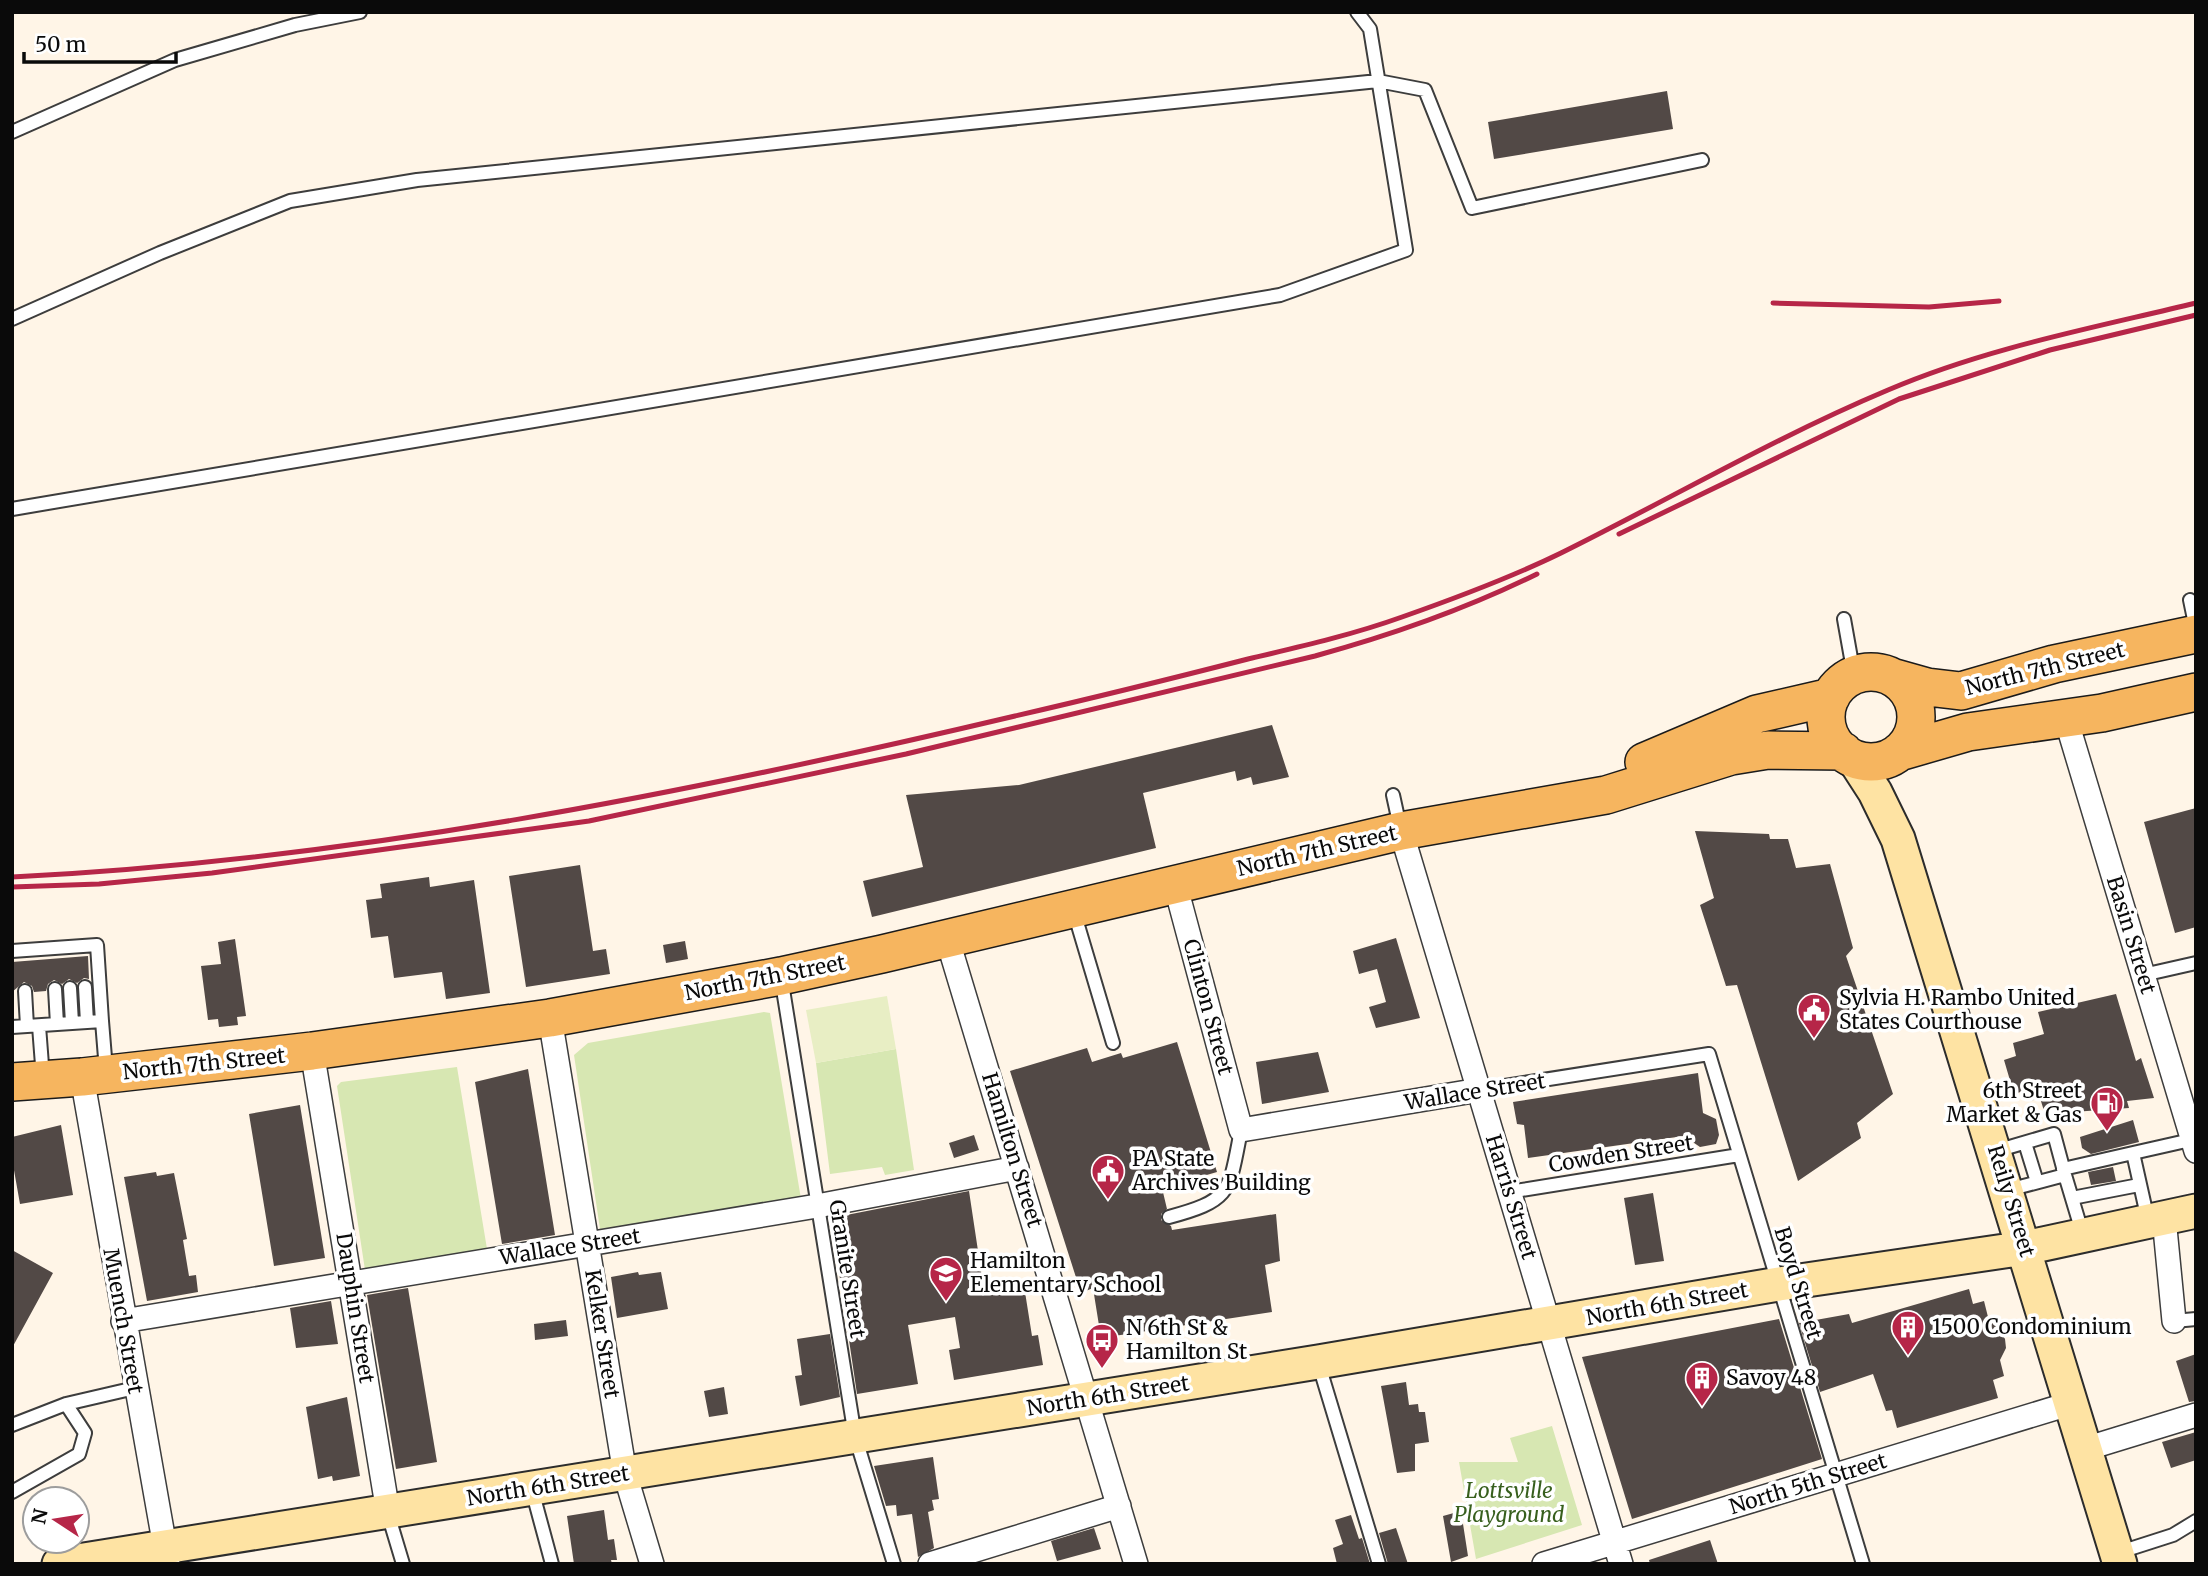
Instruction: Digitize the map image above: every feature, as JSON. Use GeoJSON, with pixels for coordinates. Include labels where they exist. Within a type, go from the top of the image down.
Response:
{"type":"FeatureCollection","features":[{"type":"Feature","properties":{"kind":"main road","name":"North 7th Street"},"geometry":{"type":"LineString","coordinates":[[1506,811],[1668,754],[1757,714],[1842,686],[1867,672],[1927,688],[1961,691],[2054,664],[2193,617]]}},
{"type":"Feature","properties":{"kind":"main road"},"geometry":{"type":"LineString","coordinates":[[2054,664],[2066,719]]}},
{"type":"Feature","properties":{"kind":"main road"},"geometry":{"type":"LineString","coordinates":[[1895,678],[1906,688],[1916,714],[1909,742],[1896,754]]}},
{"type":"Feature","properties":{"kind":"main road"},"geometry":{"type":"LineString","coordinates":[[1842,686],[1828,726],[1833,740],[1848,755]]}},
{"type":"Feature","properties":{"kind":"main road","name":"North 7th Street"},"geometry":{"type":"LineString","coordinates":[[27,1081],[313,1051],[550,1018],[781,976],[1401,831],[1606,795],[1731,756],[1768,750],[1848,755],[1867,762],[1968,732],[2066,719],[2196,692]]}},
{"type":"Feature","properties":{"kind":"main road","name":"Reily Street"},"geometry":{"type":"LineString","coordinates":[[1896,754],[1898,839]]}},
{"type":"Feature","properties":{"kind":"main road","name":"Reily Street"},"geometry":{"type":"LineString","coordinates":[[1848,755],[1875,792],[1898,839],[2010,1147],[2022,1186],[2025,1248],[2118,1559]]}},
{"type":"Feature","properties":{"kind":"main road","name":"North 6th Street"},"geometry":{"type":"LineString","coordinates":[[59,1564],[165,1555],[388,1512],[1318,1362],[1779,1284],[2025,1248],[2196,1211]]}},
{"type":"Feature","properties":{"kind":"street","name":"Basin Street"},"geometry":{"type":"LineString","coordinates":[[2066,719],[2195,1144]]}},
{"type":"Feature","properties":{"kind":"street","name":"Harris Street"},"geometry":{"type":"LineString","coordinates":[[1401,831],[1618,1553]]}},
{"type":"Feature","properties":{"kind":"street","name":"Clinton Street"},"geometry":{"type":"LineString","coordinates":[[1175,884],[1241,1130]]}},
{"type":"Feature","properties":{"kind":"street","name":"Hamilton Street"},"geometry":{"type":"LineString","coordinates":[[947,938],[1136,1564]]}},
{"type":"Feature","properties":{"kind":"street","name":"Kelker Street"},"geometry":{"type":"LineString","coordinates":[[550,1018],[625,1474],[652,1564]]}},
{"type":"Feature","properties":{"kind":"street","name":"Dauphin Street"},"geometry":{"type":"LineString","coordinates":[[313,1051],[388,1512]]}},
{"type":"Feature","properties":{"kind":"street","name":"Muench Street"},"geometry":{"type":"LineString","coordinates":[[94,1076],[122,1321],[165,1555]]}},
{"type":"Feature","properties":{"kind":"street","name":"Wallace Street"},"geometry":{"type":"LineString","coordinates":[[1241,1130],[1479,1090]]}},
{"type":"Feature","properties":{"kind":"street","name":"Wallace Street"},"geometry":{"type":"LineString","coordinates":[[122,1321],[817,1206],[1017,1168]]}},
{"type":"Feature","properties":{"kind":"street"},"geometry":{"type":"LineString","coordinates":[[2156,1219],[2185,1320]]}},
{"type":"Feature","properties":{"kind":"street","name":"North 5th Street"},"geometry":{"type":"LineString","coordinates":[[1544,1564],[1618,1553],[1835,1475],[2072,1403]]}},
{"type":"Feature","properties":{"kind":"street"},"geometry":{"type":"LineString","coordinates":[[2085,1449],[2196,1415]]}},
{"type":"Feature","properties":{"kind":"street"},"geometry":{"type":"LineString","coordinates":[[930,1564],[1119,1506]]}},
{"type":"Feature","properties":{"kind":"lane"},"geometry":{"type":"LineString","coordinates":[[12,132],[175,60],[295,25],[360,12]]}},
{"type":"Feature","properties":{"kind":"lane"},"geometry":{"type":"LineString","coordinates":[[12,509],[1280,295],[1406,250],[1370,29],[1357,12]]}},
{"type":"Feature","properties":{"kind":"lane"},"geometry":{"type":"LineString","coordinates":[[12,319],[160,253],[290,201],[430,179],[1378,81],[1426,90],[1472,208],[1702,160]]}},
{"type":"Feature","properties":{"kind":"lane"},"geometry":{"type":"LineString","coordinates":[[2193,617],[2196,629]]}},
{"type":"Feature","properties":{"kind":"lane"},"geometry":{"type":"LineString","coordinates":[[1842,686],[1844,619]]}},
{"type":"Feature","properties":{"kind":"lane"},"geometry":{"type":"LineString","coordinates":[[1393,795],[1401,831]]}},
{"type":"Feature","properties":{"kind":"lane"},"geometry":{"type":"LineString","coordinates":[[1073,908],[1113,1043]]}},
{"type":"Feature","properties":{"kind":"lane"},"geometry":{"type":"LineString","coordinates":[[19,954],[82,952],[97,945],[102,1021],[94,1076]]}},
{"type":"Feature","properties":{"kind":"lane"},"geometry":{"type":"LineString","coordinates":[[2143,975],[2196,962]]}},
{"type":"Feature","properties":{"kind":"lane","name":"Granite Street"},"geometry":{"type":"LineString","coordinates":[[781,976],[855,1436],[894,1564]]}},
{"type":"Feature","properties":{"kind":"lane"},"geometry":{"type":"LineString","coordinates":[[85,987],[88,1022]]}},
{"type":"Feature","properties":{"kind":"lane"},"geometry":{"type":"LineString","coordinates":[[71,988],[72,1023]]}},
{"type":"Feature","properties":{"kind":"lane"},"geometry":{"type":"LineString","coordinates":[[55,989],[57,1024]]}},
{"type":"Feature","properties":{"kind":"lane"},"geometry":{"type":"LineString","coordinates":[[25,991],[33,1026],[27,1081]]}},
{"type":"Feature","properties":{"kind":"lane"},"geometry":{"type":"LineString","coordinates":[[12,1019],[12,1027],[102,1021]]}},
{"type":"Feature","properties":{"kind":"lane","name":"Wallace Street"},"geometry":{"type":"LineString","coordinates":[[1479,1090],[1709,1054]]}},
{"type":"Feature","properties":{"kind":"lane","name":"Boyd Street"},"geometry":{"type":"LineString","coordinates":[[1709,1054],[1863,1564]]}},
{"type":"Feature","properties":{"kind":"lane"},"geometry":{"type":"LineString","coordinates":[[1168,1217],[1206,1207],[1227,1189],[1241,1130]]}},
{"type":"Feature","properties":{"kind":"lane"},"geometry":{"type":"LineString","coordinates":[[2010,1147],[2054,1134],[2083,1235]]}},
{"type":"Feature","properties":{"kind":"lane"},"geometry":{"type":"LineString","coordinates":[[2022,1186],[2133,1153],[2195,1144]]}},
{"type":"Feature","properties":{"kind":"lane"},"geometry":{"type":"LineString","coordinates":[[2133,1153],[2139,1185],[2156,1219]]}},
{"type":"Feature","properties":{"kind":"lane","name":"Cowden Street"},"geometry":{"type":"LineString","coordinates":[[1510,1192],[1739,1155]]}},
{"type":"Feature","properties":{"kind":"lane"},"geometry":{"type":"LineString","coordinates":[[2072,1198],[2139,1185]]}},
{"type":"Feature","properties":{"kind":"lane"},"geometry":{"type":"LineString","coordinates":[[1318,1362],[1379,1564]]}},
{"type":"Feature","properties":{"kind":"lane"},"geometry":{"type":"LineString","coordinates":[[12,1425],[66,1404],[135,1388]]}},
{"type":"Feature","properties":{"kind":"lane"},"geometry":{"type":"LineString","coordinates":[[12,1492],[79,1454],[85,1433],[66,1404]]}},
{"type":"Feature","properties":{"kind":"lane"},"geometry":{"type":"LineString","coordinates":[[531,1489],[552,1564]]}},
{"type":"Feature","properties":{"kind":"lane","name":"Dauphin Street"},"geometry":{"type":"LineString","coordinates":[[388,1512],[403,1564]]}},
{"type":"Feature","properties":{"kind":"lane"},"geometry":{"type":"LineString","coordinates":[[2118,1559],[2173,1535],[2196,1521]]}},
{"type":"Feature","properties":{"kind":"green space"},"geometry":{"type":"Polygon","coordinates":[[[887,996],[896,1049],[816,1063],[806,1010],[887,996]]]}},
{"type":"Feature","properties":{"kind":"green space"},"geometry":{"type":"Polygon","coordinates":[[[770,1013],[801,1199],[600,1229],[574,1055],[588,1043],[770,1013]]]}},
{"type":"Feature","properties":{"kind":"green space"},"geometry":{"type":"Polygon","coordinates":[[[896,1049],[914,1170],[885,1175],[882,1167],[830,1174],[816,1063],[896,1049]]]}},
{"type":"Feature","properties":{"kind":"green space"},"geometry":{"type":"Polygon","coordinates":[[[457,1067],[487,1249],[365,1270],[337,1086],[341,1082],[457,1067]]]}},
{"type":"Feature","properties":{"kind":"green space","name":"Lottsville Playground"},"geometry":{"type":"Polygon","coordinates":[[[1552,1426],[1582,1525],[1476,1559],[1459,1462],[1518,1462],[1510,1438],[1552,1426]]]}},
{"type":"Feature","properties":{"kind":"building"},"geometry":{"type":"Polygon","coordinates":[[[1667,91],[1673,129],[1494,159],[1488,122],[1667,91]]]}},
{"type":"Feature","properties":{"kind":"building"},"geometry":{"type":"Polygon","coordinates":[[[1272,725],[1289,777],[1253,785],[1251,777],[1237,781],[1235,771],[1143,793],[1156,848],[872,917],[863,881],[923,867],[906,795],[1019,785],[1272,725]]]}},
{"type":"Feature","properties":{"kind":"building"},"geometry":{"type":"Polygon","coordinates":[[[2196,808],[2196,927],[2175,933],[2144,822],[2196,808]]]}},
{"type":"Feature","properties":{"kind":"building","name":"Sylvia H. Rambo United States Courthouse"},"geometry":{"type":"Polygon","coordinates":[[[1695,831],[1769,834],[1770,839],[1788,839],[1796,868],[1830,864],[1853,948],[1846,956],[1893,1094],[1857,1123],[1861,1138],[1798,1181],[1737,985],[1726,986],[1700,905],[1714,898],[1695,831]]]}},
{"type":"Feature","properties":{"kind":"building"},"geometry":{"type":"Polygon","coordinates":[[[580,865],[593,951],[606,949],[610,974],[526,987],[509,876],[580,865]]]}},
{"type":"Feature","properties":{"kind":"building"},"geometry":{"type":"Polygon","coordinates":[[[429,877],[430,887],[474,880],[490,993],[446,999],[442,972],[394,978],[388,936],[371,938],[366,900],[382,898],[380,884],[429,877]]]}},
{"type":"Feature","properties":{"kind":"building"},"geometry":{"type":"Polygon","coordinates":[[[1396,938],[1420,1018],[1376,1028],[1369,1007],[1386,1002],[1377,969],[1359,974],[1353,951],[1396,938]]]}},
{"type":"Feature","properties":{"kind":"building"},"geometry":{"type":"Polygon","coordinates":[[[235,939],[246,1016],[237,1017],[238,1025],[219,1027],[218,1019],[208,1020],[201,966],[221,964],[218,942],[235,939]]]}},
{"type":"Feature","properties":{"kind":"building"},"geometry":{"type":"Polygon","coordinates":[[[685,941],[688,959],[666,963],[663,945],[685,941]]]}},
{"type":"Feature","properties":{"kind":"building"},"geometry":{"type":"Polygon","coordinates":[[[88,956],[89,979],[84,978],[77,983],[69,979],[62,984],[54,980],[48,984],[46,991],[34,992],[32,986],[24,982],[12,992],[12,962],[88,956]]]}},
{"type":"Feature","properties":{"kind":"building"},"geometry":{"type":"Polygon","coordinates":[[[2116,994],[2136,1061],[2141,1058],[2154,1098],[2127,1101],[2129,1108],[2045,1114],[2040,1098],[2030,1101],[2027,1090],[2014,1094],[2004,1060],[2016,1056],[2013,1043],[2044,1034],[2038,1012],[2116,994]]]}},
{"type":"Feature","properties":{"kind":"building","name":"PA State Archives Building"},"geometry":{"type":"Polygon","coordinates":[[[1177,1042],[1217,1172],[1162,1188],[1167,1209],[1161,1214],[1161,1220],[1171,1226],[1172,1230],[1276,1214],[1280,1261],[1265,1265],[1272,1312],[1101,1338],[1093,1288],[1081,1293],[1010,1071],[1087,1048],[1092,1062],[1121,1053],[1123,1058],[1177,1042]]]}},
{"type":"Feature","properties":{"kind":"building"},"geometry":{"type":"Polygon","coordinates":[[[1318,1052],[1329,1092],[1262,1104],[1256,1062],[1318,1052]]]}},
{"type":"Feature","properties":{"kind":"building"},"geometry":{"type":"Polygon","coordinates":[[[528,1069],[555,1235],[502,1244],[475,1082],[528,1069]]]}},
{"type":"Feature","properties":{"kind":"building"},"geometry":{"type":"Polygon","coordinates":[[[1698,1073],[1703,1113],[1716,1119],[1719,1135],[1716,1144],[1700,1147],[1684,1136],[1528,1158],[1524,1125],[1517,1124],[1513,1102],[1698,1073]]]}},
{"type":"Feature","properties":{"kind":"building"},"geometry":{"type":"Polygon","coordinates":[[[300,1105],[325,1258],[274,1266],[249,1114],[300,1105]]]}},
{"type":"Feature","properties":{"kind":"building","name":"6th Street Market & Gas"},"geometry":{"type":"Polygon","coordinates":[[[2133,1120],[2139,1142],[2091,1154],[2082,1148],[2080,1137],[2133,1120]]]}},
{"type":"Feature","properties":{"kind":"building"},"geometry":{"type":"Polygon","coordinates":[[[61,1125],[73,1195],[20,1204],[12,1159],[12,1137],[61,1125]]]}},
{"type":"Feature","properties":{"kind":"building"},"geometry":{"type":"Polygon","coordinates":[[[974,1135],[979,1150],[954,1158],[949,1143],[974,1135]]]}},
{"type":"Feature","properties":{"kind":"building"},"geometry":{"type":"Polygon","coordinates":[[[2113,1167],[2116,1181],[2091,1185],[2088,1172],[2113,1167]]]}},
{"type":"Feature","properties":{"kind":"building"},"geometry":{"type":"Polygon","coordinates":[[[156,1172],[157,1176],[174,1173],[187,1239],[183,1240],[189,1276],[196,1275],[198,1292],[147,1301],[124,1177],[156,1172]]]}},
{"type":"Feature","properties":{"kind":"building"},"geometry":{"type":"Polygon","coordinates":[[[969,1191],[983,1284],[1007,1280],[1009,1295],[1025,1292],[1032,1336],[1038,1335],[1043,1365],[954,1380],[949,1350],[960,1348],[955,1317],[908,1325],[918,1384],[857,1394],[831,1218],[969,1191]]]}},
{"type":"Feature","properties":{"kind":"building"},"geometry":{"type":"Polygon","coordinates":[[[1653,1193],[1664,1261],[1635,1265],[1624,1198],[1653,1193]]]}},
{"type":"Feature","properties":{"kind":"building"},"geometry":{"type":"Polygon","coordinates":[[[12,1250],[53,1273],[12,1348],[12,1250]]]}},
{"type":"Feature","properties":{"kind":"building"},"geometry":{"type":"Polygon","coordinates":[[[638,1272],[639,1275],[661,1272],[668,1309],[617,1318],[611,1277],[638,1272]]]}},
{"type":"Feature","properties":{"kind":"building"},"geometry":{"type":"Polygon","coordinates":[[[408,1288],[437,1462],[396,1469],[367,1295],[408,1288]]]}},
{"type":"Feature","properties":{"kind":"building","name":"1500 Condominium"},"geometry":{"type":"Polygon","coordinates":[[[1969,1289],[1973,1304],[1984,1301],[1989,1321],[1998,1327],[2005,1339],[2006,1348],[2000,1360],[2004,1376],[1993,1380],[1998,1398],[1897,1428],[1892,1410],[1886,1411],[1873,1374],[1820,1392],[1799,1323],[1849,1314],[1852,1323],[1969,1289]]]}},
{"type":"Feature","properties":{"kind":"building"},"geometry":{"type":"Polygon","coordinates":[[[331,1301],[338,1344],[296,1348],[290,1308],[331,1301]]]}},
{"type":"Feature","properties":{"kind":"building","name":"Savoy 48"},"geometry":{"type":"Polygon","coordinates":[[[1779,1319],[1822,1459],[1632,1519],[1582,1357],[1779,1319]]]}},
{"type":"Feature","properties":{"kind":"building"},"geometry":{"type":"Polygon","coordinates":[[[566,1320],[568,1336],[535,1340],[534,1324],[566,1320]]]}},
{"type":"Feature","properties":{"kind":"building"},"geometry":{"type":"Polygon","coordinates":[[[830,1334],[840,1397],[800,1406],[795,1376],[802,1375],[797,1339],[830,1334]]]}},
{"type":"Feature","properties":{"kind":"building"},"geometry":{"type":"Polygon","coordinates":[[[2196,1354],[2196,1401],[2189,1402],[2176,1361],[2196,1354]]]}},
{"type":"Feature","properties":{"kind":"building"},"geometry":{"type":"Polygon","coordinates":[[[1406,1382],[1409,1405],[1418,1404],[1419,1412],[1425,1412],[1429,1442],[1415,1444],[1415,1471],[1397,1473],[1381,1386],[1406,1382]]]}},
{"type":"Feature","properties":{"kind":"building"},"geometry":{"type":"Polygon","coordinates":[[[724,1387],[728,1414],[709,1417],[704,1391],[724,1387]]]}},
{"type":"Feature","properties":{"kind":"building"},"geometry":{"type":"Polygon","coordinates":[[[347,1397],[360,1476],[333,1481],[332,1476],[318,1479],[306,1407],[347,1397]]]}},
{"type":"Feature","properties":{"kind":"building"},"geometry":{"type":"Polygon","coordinates":[[[2196,1432],[2196,1460],[2171,1468],[2162,1442],[2196,1432]]]}},
{"type":"Feature","properties":{"kind":"building"},"geometry":{"type":"Polygon","coordinates":[[[933,1457],[939,1499],[932,1500],[934,1510],[928,1512],[934,1548],[918,1557],[912,1514],[897,1516],[896,1505],[886,1506],[874,1466],[933,1457]]]}},
{"type":"Feature","properties":{"kind":"building"},"geometry":{"type":"Polygon","coordinates":[[[604,1510],[608,1540],[614,1539],[617,1560],[611,1560],[612,1564],[574,1564],[567,1516],[604,1510]]]}},
{"type":"Feature","properties":{"kind":"building"},"geometry":{"type":"Polygon","coordinates":[[[1461,1511],[1468,1556],[1451,1562],[1443,1516],[1461,1511]]]}},
{"type":"Feature","properties":{"kind":"building"},"geometry":{"type":"Polygon","coordinates":[[[1351,1515],[1370,1564],[1337,1564],[1333,1548],[1343,1544],[1335,1520],[1351,1515]]]}},
{"type":"Feature","properties":{"kind":"building"},"geometry":{"type":"Polygon","coordinates":[[[1094,1528],[1101,1549],[1057,1561],[1051,1541],[1094,1528]]]}},
{"type":"Feature","properties":{"kind":"building"},"geometry":{"type":"Polygon","coordinates":[[[1396,1528],[1408,1564],[1388,1564],[1379,1533],[1396,1528]]]}},
{"type":"Feature","properties":{"kind":"building"},"geometry":{"type":"Polygon","coordinates":[[[1710,1540],[1718,1564],[1650,1564],[1649,1560],[1710,1540]]]}},
{"type":"Feature","properties":{"kind":"railway"},"geometry":{"type":"LineString","coordinates":[[1773,303],[1929,307],[1999,301]]}},
{"type":"Feature","properties":{"kind":"railway"},"geometry":{"type":"LineString","coordinates":[[12,877],[266,856],[392,839],[642,797],[891,745],[1325,640],[1402,617],[1522,571],[1846,408],[1925,375],[2040,340],[2196,303]]}},
{"type":"Feature","properties":{"kind":"railway"},"geometry":{"type":"LineString","coordinates":[[1619,534],[1899,399],[2050,350],[2196,315]]}},
{"type":"Feature","properties":{"kind":"railway"},"geometry":{"type":"LineString","coordinates":[[12,887],[99,884],[212,873],[589,821],[906,754],[1315,656],[1428,620],[1537,574]]}},
{"type":"Feature","properties":{"kind":"place","name":"Sylvia H. Rambo United States Courthouse"},"geometry":{"type":"Point","coordinates":[1814,1040]}},
{"type":"Feature","properties":{"kind":"place","name":"6th Street Market & Gas"},"geometry":{"type":"Point","coordinates":[2107,1133]}},
{"type":"Feature","properties":{"kind":"place","name":"PA State Archives Building"},"geometry":{"type":"Point","coordinates":[1108,1201]}},
{"type":"Feature","properties":{"kind":"place","name":"Hamilton Elementary School"},"geometry":{"type":"Point","coordinates":[946,1303]}},
{"type":"Feature","properties":{"kind":"place","name":"1500 Condominium"},"geometry":{"type":"Point","coordinates":[1908,1357]}},
{"type":"Feature","properties":{"kind":"place","name":"N 6th St & Hamilton St"},"geometry":{"type":"Point","coordinates":[1102,1370]}},
{"type":"Feature","properties":{"kind":"place","name":"Savoy 48"},"geometry":{"type":"Point","coordinates":[1702,1408]}}]}
